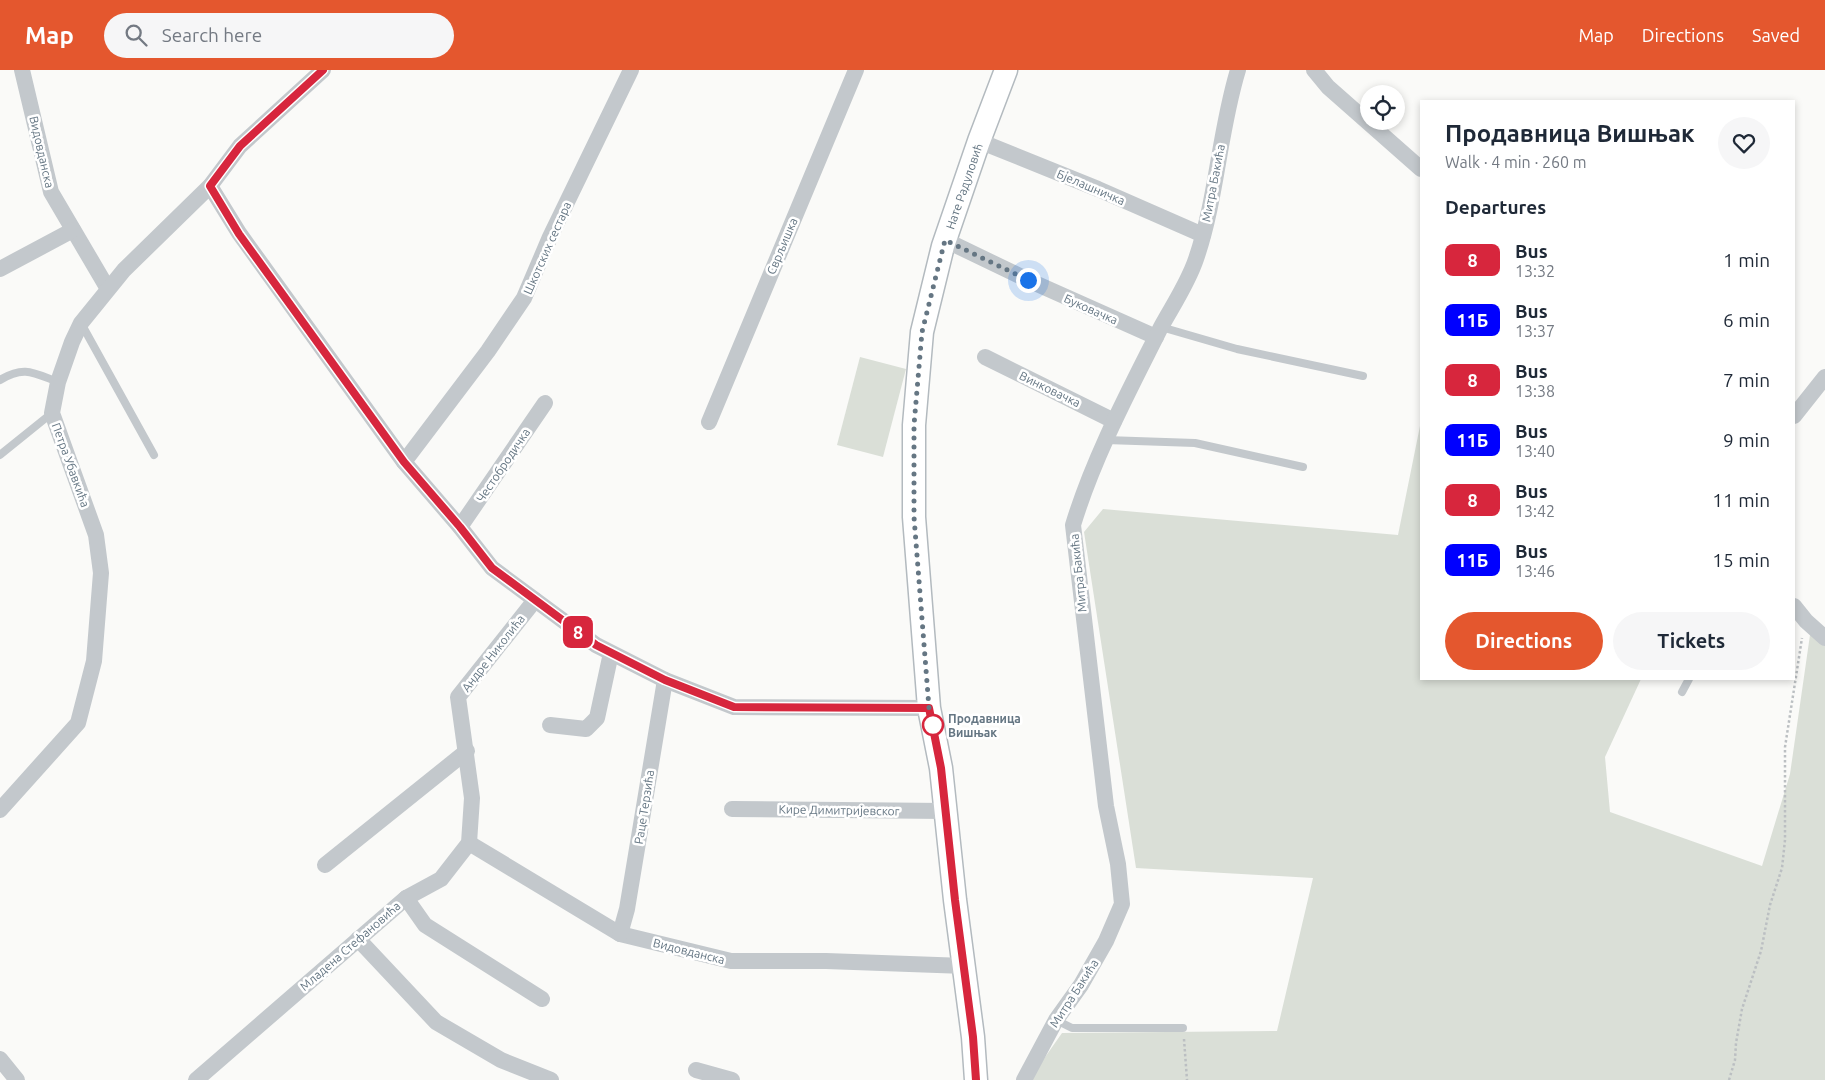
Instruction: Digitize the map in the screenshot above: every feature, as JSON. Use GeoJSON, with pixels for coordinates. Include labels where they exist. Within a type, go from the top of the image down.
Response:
{"type":"FeatureCollection","features":[{"type":"Feature","properties":{"kind":"street","name":"Видовданска"},"geometry":{"type":"LineString","coordinates":[[22,70],[51,192],[108,289]]}},
{"type":"Feature","properties":{"kind":"street","name":"Петра Убавкића"},"geometry":{"type":"LineString","coordinates":[[0,810],[78,723],[94,661],[101,573],[96,535],[52,413],[58,382],[72,342],[81,323],[124,270],[210,186],[240,146],[323,70]]}},
{"type":"Feature","properties":{"kind":"street","name":"Шкотских сестара"},"geometry":{"type":"LineString","coordinates":[[404,462],[488,351],[524,298],[550,237],[631,70]]}},
{"type":"Feature","properties":{"kind":"street","name":"Сврљишка"},"geometry":{"type":"LineString","coordinates":[[709,422],[856,70]]}},
{"type":"Feature","properties":{"kind":"street","name":"Нате Радуловић"},"geometry":{"type":"LineString","coordinates":[[976,1080],[973,1037],[955,900],[941,768],[929,708],[914,517],[914,425],[922,332],[945,240],[1006,70]]}},
{"type":"Feature","properties":{"kind":"street","name":"Митра Бакића"},"geometry":{"type":"LineString","coordinates":[[1024,1080],[1056,1020],[1086,978],[1106,941],[1122,904],[1118,864],[1106,806],[1073,525],[1083,493],[1114,421],[1195,261],[1209,214],[1228,102],[1238,70]]}},
{"type":"Feature","properties":{"kind":"street"},"geometry":{"type":"LineString","coordinates":[[1314,70],[1328,87],[1420,169]]}},
{"type":"Feature","properties":{"kind":"street","name":"Бјелашничка"},"geometry":{"type":"LineString","coordinates":[[979,141],[1098,189],[1203,235]]}},
{"type":"Feature","properties":{"kind":"street"},"geometry":{"type":"LineString","coordinates":[[210,186],[239,234],[404,462],[460,527],[492,568],[596,645],[665,680],[734,707],[929,708]]}},
{"type":"Feature","properties":{"kind":"street"},"geometry":{"type":"LineString","coordinates":[[0,269],[74,230]]}},
{"type":"Feature","properties":{"kind":"street","name":"Буковачка"},"geometry":{"type":"LineString","coordinates":[[945,240],[1028,280],[1159,332]]}},
{"type":"Feature","properties":{"kind":"street","name":"Винковачка"},"geometry":{"type":"LineString","coordinates":[[986,357],[1114,421]]}},
{"type":"Feature","properties":{"kind":"street"},"geometry":{"type":"LineString","coordinates":[[1795,415],[1825,377]]}},
{"type":"Feature","properties":{"kind":"street","name":"Честобродичка"},"geometry":{"type":"LineString","coordinates":[[460,527],[545,403]]}},
{"type":"Feature","properties":{"kind":"street","name":"Андре Николића"},"geometry":{"type":"LineString","coordinates":[[469,843],[472,798],[458,697],[535,600]]}},
{"type":"Feature","properties":{"kind":"street"},"geometry":{"type":"LineString","coordinates":[[1795,607],[1806,621],[1825,638]]}},
{"type":"Feature","properties":{"kind":"street"},"geometry":{"type":"LineString","coordinates":[[550,725],[586,728],[598,718],[610,653]]}},
{"type":"Feature","properties":{"kind":"street","name":"Раце Терзића"},"geometry":{"type":"LineString","coordinates":[[620,934],[627,910],[665,680]]}},
{"type":"Feature","properties":{"kind":"street"},"geometry":{"type":"LineString","coordinates":[[325,865],[466,751]]}},
{"type":"Feature","properties":{"kind":"street","name":"Кире Димитријевског"},"geometry":{"type":"LineString","coordinates":[[732,809],[945,812]]}},
{"type":"Feature","properties":{"kind":"street","name":"Видовданска"},"geometry":{"type":"LineString","coordinates":[[469,843],[620,934],[731,962],[826,962],[965,966]]}},
{"type":"Feature","properties":{"kind":"street","name":"Младена Стефановића"},"geometry":{"type":"LineString","coordinates":[[196,1080],[406,898],[441,878],[469,843]]}},
{"type":"Feature","properties":{"kind":"street"},"geometry":{"type":"LineString","coordinates":[[406,898],[425,925],[542,999]]}},
{"type":"Feature","properties":{"kind":"street"},"geometry":{"type":"LineString","coordinates":[[358,939],[436,1022],[501,1060],[551,1080]]}},
{"type":"Feature","properties":{"kind":"street"},"geometry":{"type":"LineString","coordinates":[[0,1059],[17,1080]]}},
{"type":"Feature","properties":{"kind":"street"},"geometry":{"type":"LineString","coordinates":[[696,1070],[732,1080]]}},
{"type":"Feature","properties":{"kind":"lane"},"geometry":{"type":"LineString","coordinates":[[81,323],[154,455]]}},
{"type":"Feature","properties":{"kind":"lane"},"geometry":{"type":"LineString","coordinates":[[1159,332],[1363,376]]}},
{"type":"Feature","properties":{"kind":"lane"},"geometry":{"type":"LineString","coordinates":[[0,380],[20,371],[32,372],[58,382]]}},
{"type":"Feature","properties":{"kind":"lane"},"geometry":{"type":"LineString","coordinates":[[0,455],[52,413]]}},
{"type":"Feature","properties":{"kind":"lane"},"geometry":{"type":"LineString","coordinates":[[1106,440],[1195,443],[1303,467]]}},
{"type":"Feature","properties":{"kind":"lane"},"geometry":{"type":"LineString","coordinates":[[1682,692],[1688,680]]}},
{"type":"Feature","properties":{"kind":"lane"},"geometry":{"type":"LineString","coordinates":[[1056,1020],[1072,1028],[1183,1028]]}},
{"type":"Feature","properties":{"kind":"path"},"geometry":{"type":"LineString","coordinates":[[1729,1080],[1735,1060],[1738,1026],[1742,1009],[1761,951],[1770,905],[1782,868],[1785,840],[1786,747],[1802,635],[1806,621]]}},
{"type":"Feature","properties":{"kind":"path"},"geometry":{"type":"LineString","coordinates":[[1183,1028],[1187,1080]]}},
{"type":"Feature","properties":{"kind":"shaded area"},"geometry":{"type":"Polygon","coordinates":[[[860,357],[906,369],[883,457],[837,445],[860,357]]]}},
{"type":"Feature","properties":{"kind":"shaded area"},"geometry":{"type":"Polygon","coordinates":[[[1420,426],[1420,680],[1641,680],[1605,757],[1610,812],[1762,866],[1790,774],[1812,621],[1825,628],[1825,1080],[1029,1080],[1062,1033],[1277,1031],[1313,878],[1136,868],[1084,532],[1103,509],[1398,535],[1420,426]]]}},
{"type":"Feature","properties":{"kind":"bus line","name":"8"},"geometry":{"type":"LineString","coordinates":[[323,70],[240,146],[210,186],[239,234],[404,462],[460,527],[492,568],[596,645],[665,680],[734,707],[929,708],[941,768],[955,900],[973,1037],[976,1080]]}},
{"type":"Feature","properties":{"kind":"place","name":"Продавница Вишњак"},"geometry":{"type":"Point","coordinates":[933,725]}},
{"type":"Feature","properties":{"kind":"route"},"geometry":{"type":"LineString","coordinates":[[933,725],[929,708],[914,517],[914,425],[922,332],[945,240],[1028,280]]}}]}
